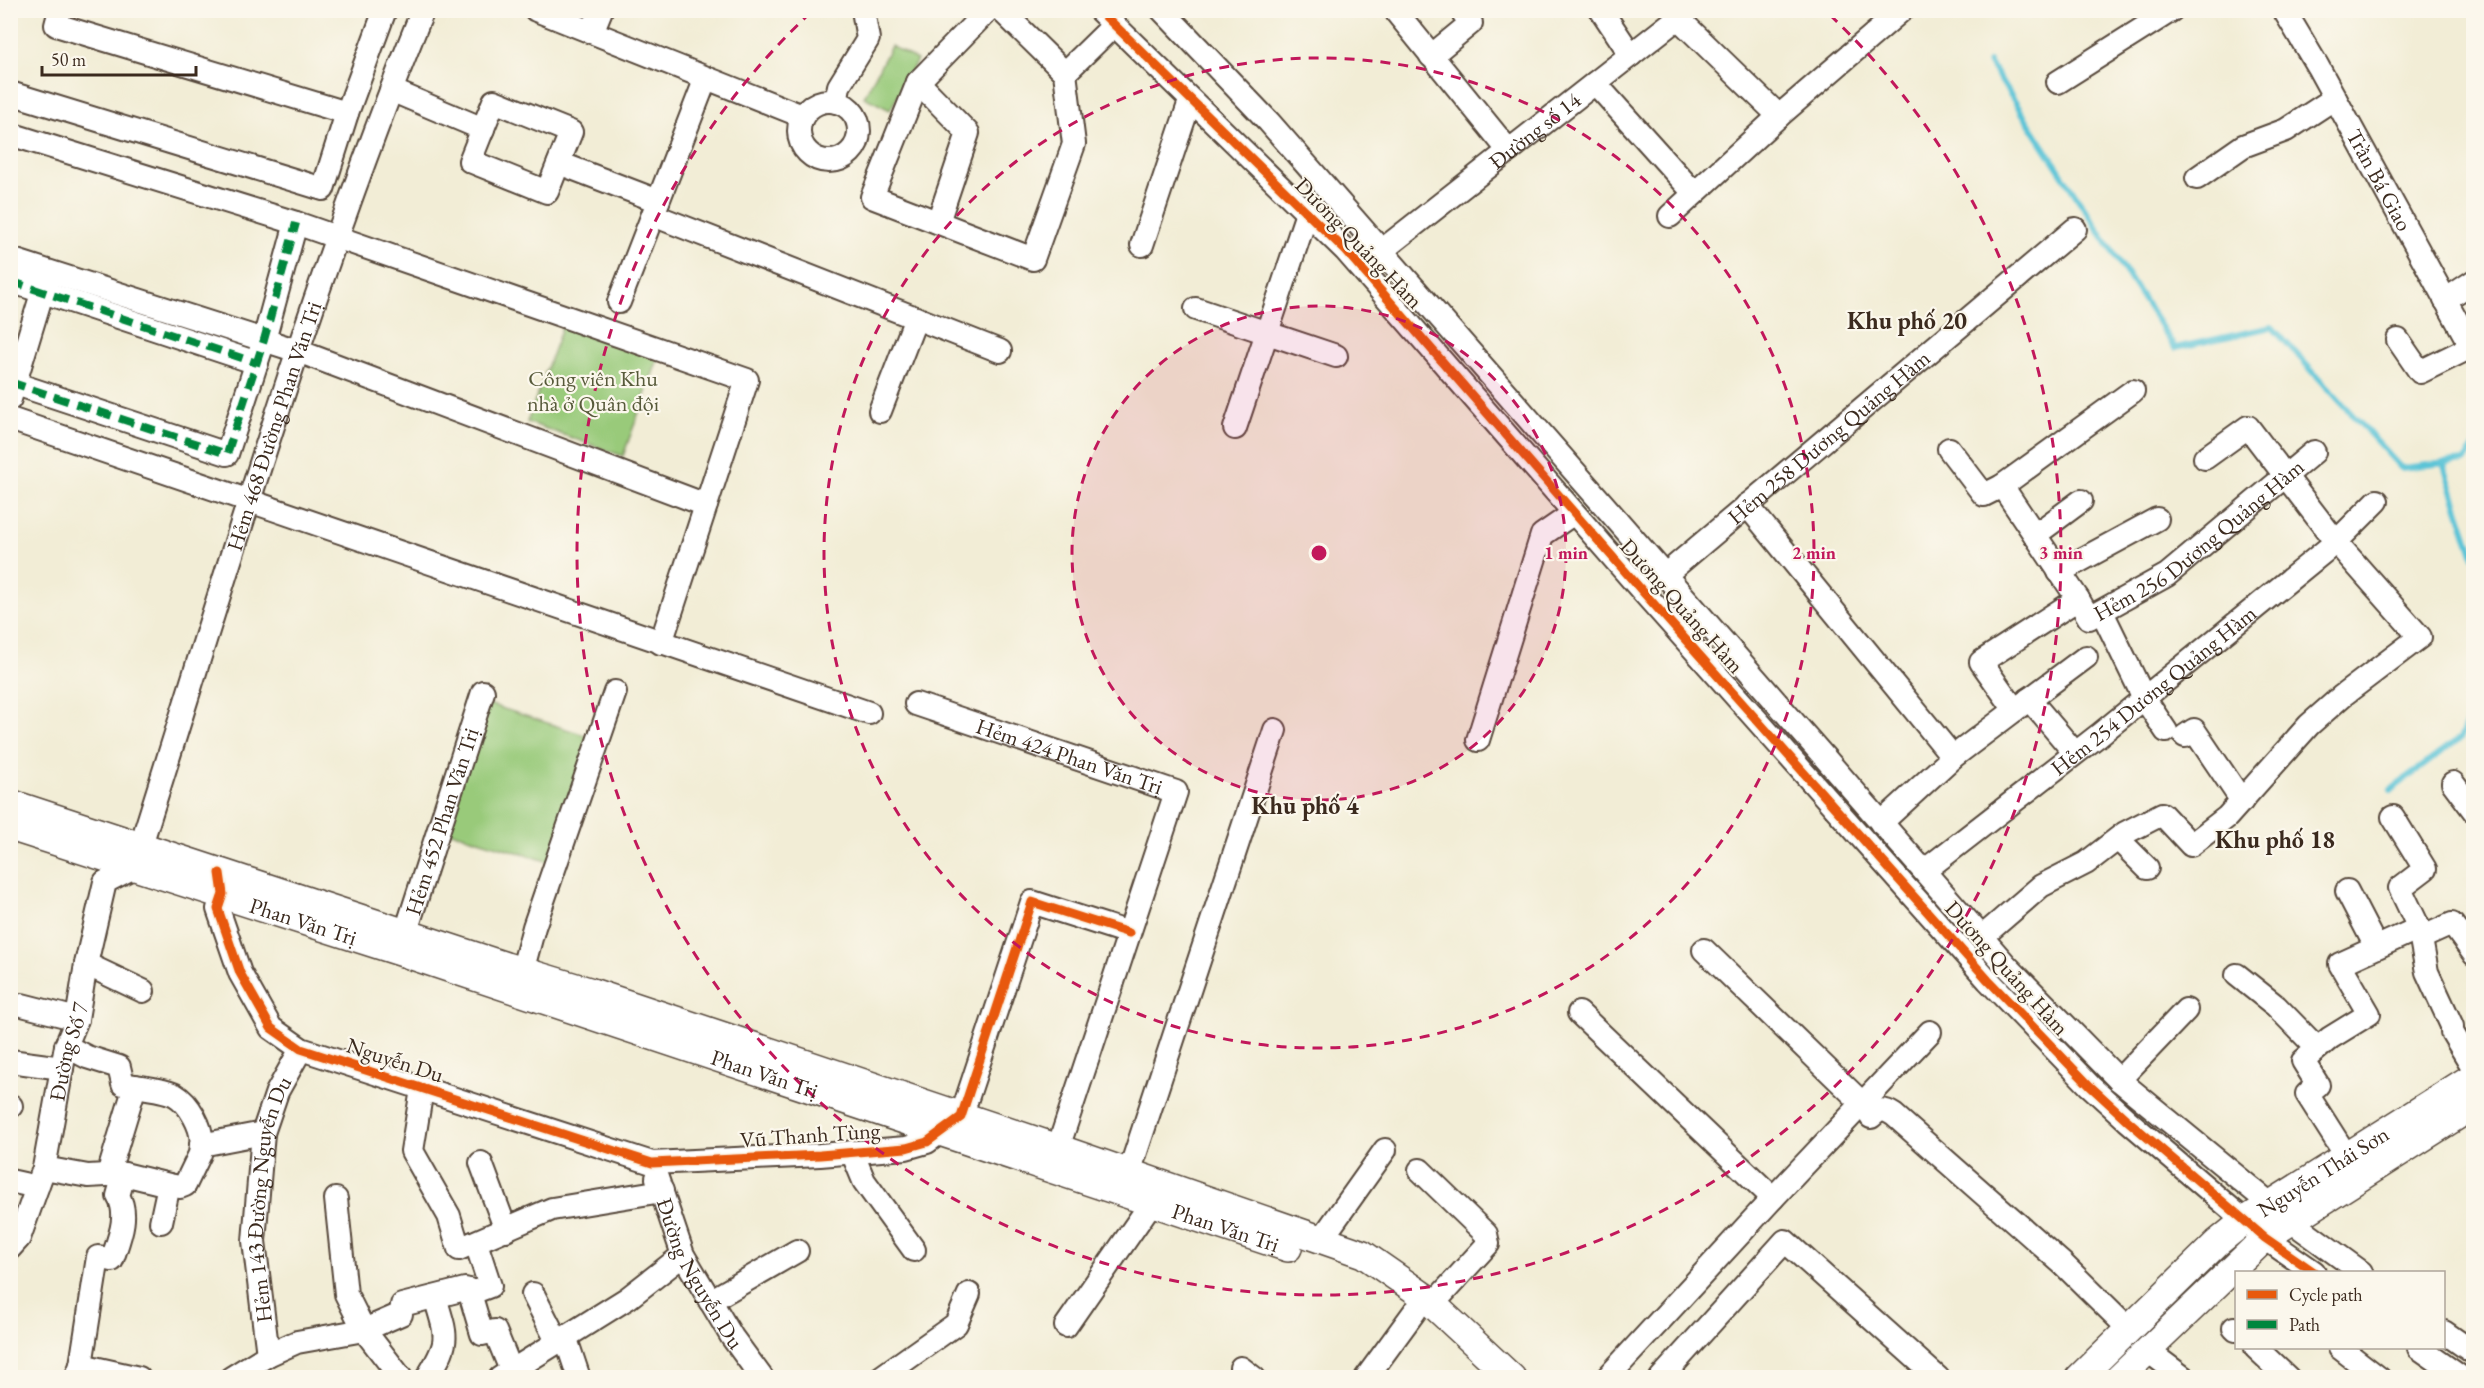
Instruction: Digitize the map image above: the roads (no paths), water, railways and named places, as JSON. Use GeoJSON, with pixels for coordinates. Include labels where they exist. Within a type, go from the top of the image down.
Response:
{"type":"FeatureCollection","features":[{"type":"Feature","properties":{"kind":"main road","name":"Phan Văn Trị"},"geometry":{"type":"LineString","coordinates":[[10,803],[137,857]]}},
{"type":"Feature","properties":{"kind":"main road","name":"Phan Văn Trị"},"geometry":{"type":"LineString","coordinates":[[10,827],[137,857],[221,883],[951,1124],[1164,1199],[1357,1271],[1424,1308],[1487,1377]]}},
{"type":"Feature","properties":{"kind":"main road","name":"Nguyễn Thái Sơn"},"geometry":{"type":"LineString","coordinates":[[2079,1377],[2128,1328],[2244,1221],[2474,1076]]}},
{"type":"Feature","properties":{"kind":"main road","name":"Nguyễn Thái Sơn"},"geometry":{"type":"LineString","coordinates":[[2237,1270],[2265,1238],[2474,1105]]}},
{"type":"Feature","properties":{"kind":"main road","name":"Phan Văn Trị"},"geometry":{"type":"LineString","coordinates":[[951,1124],[1058,1148],[1129,1173],[1164,1199],[1321,1240],[1363,1254],[1424,1308],[1512,1377]]}},
{"type":"Feature","properties":{"kind":"main road","name":"Nguyễn Thái Sơn"},"geometry":{"type":"LineString","coordinates":[[2119,1377],[2235,1272]]}},
{"type":"Feature","properties":{"kind":"street"},"geometry":{"type":"LineString","coordinates":[[60,10],[56,25],[347,113]]}},
{"type":"Feature","properties":{"kind":"street"},"geometry":{"type":"LineString","coordinates":[[10,93],[323,189],[347,113],[385,10]]}},
{"type":"Feature","properties":{"kind":"street","name":"Hẻm 468 Đường Phan Văn Trị"},"geometry":{"type":"LineString","coordinates":[[137,857],[298,351],[390,90],[423,10]]}},
{"type":"Feature","properties":{"kind":"street"},"geometry":{"type":"LineString","coordinates":[[536,10],[802,116]]}},
{"type":"Feature","properties":{"kind":"street"},"geometry":{"type":"LineString","coordinates":[[592,32],[601,10]]}},
{"type":"Feature","properties":{"kind":"street"},"geometry":{"type":"LineString","coordinates":[[836,102],[839,86],[868,39],[863,10]]}},
{"type":"Feature","properties":{"kind":"street"},"geometry":{"type":"LineString","coordinates":[[988,10],[918,82],[872,198],[1033,259],[1074,144],[1065,73],[1000,10]]}},
{"type":"Feature","properties":{"kind":"street","name":"Dương Quảng Hàm"},"geometry":{"type":"LineString","coordinates":[[1162,10],[1269,122],[2006,965],[2119,1080],[2292,1221]]}},
{"type":"Feature","properties":{"kind":"street"},"geometry":{"type":"LineString","coordinates":[[1400,10],[1397,13],[1509,151]]}},
{"type":"Feature","properties":{"kind":"street"},"geometry":{"type":"LineString","coordinates":[[1431,56],[1472,23],[1461,10]]}},
{"type":"Feature","properties":{"kind":"street"},"geometry":{"type":"LineString","coordinates":[[1601,10],[1631,55]]}},
{"type":"Feature","properties":{"kind":"street"},"geometry":{"type":"LineString","coordinates":[[1670,216],[1779,116],[1902,10]]}},
{"type":"Feature","properties":{"kind":"street"},"geometry":{"type":"LineString","coordinates":[[2058,82],[2172,10]]}},
{"type":"Feature","properties":{"kind":"street","name":"Trần Bá Giao"},"geometry":{"type":"LineString","coordinates":[[2284,10],[2335,98],[2472,349]]}},
{"type":"Feature","properties":{"kind":"street"},"geometry":{"type":"LineString","coordinates":[[1683,14],[1779,116]]}},
{"type":"Feature","properties":{"kind":"street","name":"Đường số 14"},"geometry":{"type":"LineString","coordinates":[[1361,267],[1683,14]]}},
{"type":"Feature","properties":{"kind":"street"},"geometry":{"type":"LineString","coordinates":[[1065,73],[1106,18]]}},
{"type":"Feature","properties":{"kind":"street","name":"Dương Quảng Hàm"},"geometry":{"type":"LineString","coordinates":[[1106,18],[1361,267],[1574,513],[1988,981],[2090,1086],[2265,1238]]}},
{"type":"Feature","properties":{"kind":"street"},"geometry":{"type":"LineString","coordinates":[[619,302],[706,78]]}},
{"type":"Feature","properties":{"kind":"street"},"geometry":{"type":"LineString","coordinates":[[918,82],[968,133],[938,222]]}},
{"type":"Feature","properties":{"kind":"street"},"geometry":{"type":"LineString","coordinates":[[1595,83],[1694,193]]}},
{"type":"Feature","properties":{"kind":"street"},"geometry":{"type":"LineString","coordinates":[[390,90],[483,129]]}},
{"type":"Feature","properties":{"kind":"street"},"geometry":{"type":"LineString","coordinates":[[2197,178],[2243,146],[2286,130],[2335,98]]}},
{"type":"Feature","properties":{"kind":"street"},"geometry":{"type":"LineString","coordinates":[[494,101],[571,132],[547,192],[470,161],[483,129],[494,101]]}},
{"type":"Feature","properties":{"kind":"street"},"geometry":{"type":"LineString","coordinates":[[826,101],[836,102],[845,105],[853,113],[859,132],[857,142],[844,158],[824,162],[814,159],[801,145],[798,126],[802,116],[816,104],[826,101]]}},
{"type":"Feature","properties":{"kind":"street"},"geometry":{"type":"LineString","coordinates":[[1142,245],[1190,101]]}},
{"type":"Feature","properties":{"kind":"street"},"geometry":{"type":"LineString","coordinates":[[10,134],[338,237],[747,380],[661,643]]}},
{"type":"Feature","properties":{"kind":"street"},"geometry":{"type":"LineString","coordinates":[[857,142],[889,156]]}},
{"type":"Feature","properties":{"kind":"street"},"geometry":{"type":"LineString","coordinates":[[559,163],[656,208],[1000,351]]}},
{"type":"Feature","properties":{"kind":"street"},"geometry":{"type":"LineString","coordinates":[[1235,428],[1306,213]]}},
{"type":"Feature","properties":{"kind":"street"},"geometry":{"type":"LineString","coordinates":[[46,281],[12,388],[226,454],[264,340],[296,223]]}},
{"type":"Feature","properties":{"kind":"street","name":"Hẻm 258 Dương Quảng Hàm"},"geometry":{"type":"LineString","coordinates":[[1665,575],[2075,229]]}},
{"type":"Feature","properties":{"kind":"street"},"geometry":{"type":"LineString","coordinates":[[10,259],[46,281],[257,363]]}},
{"type":"Feature","properties":{"kind":"street"},"geometry":{"type":"LineString","coordinates":[[10,281],[46,281],[264,340],[706,505]]}},
{"type":"Feature","properties":{"kind":"street"},"geometry":{"type":"LineString","coordinates":[[2445,300],[2474,281]]}},
{"type":"Feature","properties":{"kind":"street"},"geometry":{"type":"LineString","coordinates":[[1196,309],[1336,357]]}},
{"type":"Feature","properties":{"kind":"street"},"geometry":{"type":"LineString","coordinates":[[880,411],[916,318]]}},
{"type":"Feature","properties":{"kind":"street"},"geometry":{"type":"LineString","coordinates":[[2398,340],[2420,372],[2472,349]]}},
{"type":"Feature","properties":{"kind":"street"},"geometry":{"type":"LineString","coordinates":[[1949,449],[1984,495],[2002,486],[2133,391]]}},
{"type":"Feature","properties":{"kind":"street"},"geometry":{"type":"LineString","coordinates":[[10,419],[869,713]]}},
{"type":"Feature","properties":{"kind":"street"},"geometry":{"type":"LineString","coordinates":[[1982,937],[2041,886],[2086,863],[2118,839],[2162,814],[2192,845],[2227,817],[2309,725],[2342,696],[2420,636],[2336,543],[2248,427],[2205,458]]}},
{"type":"Feature","properties":{"kind":"street","name":"Hẻm 256 Dương Quảng Hàm"},"geometry":{"type":"LineString","coordinates":[[2022,705],[1981,662],[2078,599],[2089,618],[2168,575],[2314,452]]}},
{"type":"Feature","properties":{"kind":"street"},"geometry":{"type":"LineString","coordinates":[[2002,486],[2078,599]]}},
{"type":"Feature","properties":{"kind":"street"},"geometry":{"type":"LineString","coordinates":[[2035,535],[2081,501]]}},
{"type":"Feature","properties":{"kind":"street","name":"Hẻm 254 Dương Quảng Hàm"},"geometry":{"type":"LineString","coordinates":[[1924,871],[2336,543],[2377,501]]}},
{"type":"Feature","properties":{"kind":"street"},"geometry":{"type":"LineString","coordinates":[[1747,505],[1953,757]]}},
{"type":"Feature","properties":{"kind":"street"},"geometry":{"type":"LineString","coordinates":[[1478,740],[1542,535],[1574,513]]}},
{"type":"Feature","properties":{"kind":"street"},"geometry":{"type":"LineString","coordinates":[[2059,572],[2157,519]]}},
{"type":"Feature","properties":{"kind":"street"},"geometry":{"type":"LineString","coordinates":[[2102,612],[2144,698],[2176,733],[2194,730],[2242,801]]}},
{"type":"Feature","properties":{"kind":"street"},"geometry":{"type":"LineString","coordinates":[[1881,822],[1953,757],[2086,657]]}},
{"type":"Feature","properties":{"kind":"street","name":"Hẻm 452 Phan Văn Trị"},"geometry":{"type":"LineString","coordinates":[[403,942],[483,692]]}},
{"type":"Feature","properties":{"kind":"street"},"geometry":{"type":"LineString","coordinates":[[520,981],[534,927],[615,692]]}},
{"type":"Feature","properties":{"kind":"street","name":"Hẻm 424 Phan Văn Trị"},"geometry":{"type":"LineString","coordinates":[[916,704],[1176,792],[1058,1148]]}},
{"type":"Feature","properties":{"kind":"street"},"geometry":{"type":"LineString","coordinates":[[2022,705],[2075,753]]}},
{"type":"Feature","properties":{"kind":"street"},"geometry":{"type":"LineString","coordinates":[[1129,1173],[1275,730]]}},
{"type":"Feature","properties":{"kind":"street"},"geometry":{"type":"LineString","coordinates":[[2453,783],[2474,811]]}},
{"type":"Feature","properties":{"kind":"street"},"geometry":{"type":"LineString","coordinates":[[2392,817],[2425,869],[2400,888],[2420,933],[2427,972],[2452,1026],[2452,1032],[2474,1069]]}},
{"type":"Feature","properties":{"kind":"street"},"geometry":{"type":"LineString","coordinates":[[2118,839],[2147,868]]}},
{"type":"Feature","properties":{"kind":"street","name":"Đường Số 7"},"geometry":{"type":"LineString","coordinates":[[10,1248],[19,1238],[40,1177],[66,1046],[77,1019],[86,964],[105,882],[137,857]]}},
{"type":"Feature","properties":{"kind":"street","name":"Nguyễn Du"},"geometry":{"type":"LineString","coordinates":[[221,883],[218,909],[240,973],[271,1028],[301,1048],[652,1163]]}},
{"type":"Feature","properties":{"kind":"street"},"geometry":{"type":"LineString","coordinates":[[2347,891],[2376,947]]}},
{"type":"Feature","properties":{"kind":"street"},"geometry":{"type":"LineString","coordinates":[[951,1124],[1032,902],[1129,933]]}},
{"type":"Feature","properties":{"kind":"street"},"geometry":{"type":"LineString","coordinates":[[2347,1157],[2307,1094],[2318,1085],[2303,1061],[2317,1048],[2369,1014],[2340,964],[2376,947],[2452,924],[2474,954]]}},
{"type":"Feature","properties":{"kind":"street"},"geometry":{"type":"LineString","coordinates":[[1704,950],[1867,1110],[1885,1109],[1910,1128],[2064,1265],[2128,1328]]}},
{"type":"Feature","properties":{"kind":"street"},"geometry":{"type":"LineString","coordinates":[[86,964],[143,991]]}},
{"type":"Feature","properties":{"kind":"street"},"geometry":{"type":"LineString","coordinates":[[2237,975],[2276,1006],[2317,1048]]}},
{"type":"Feature","properties":{"kind":"street"},"geometry":{"type":"LineString","coordinates":[[22,1005],[77,1019]]}},
{"type":"Feature","properties":{"kind":"street"},"geometry":{"type":"LineString","coordinates":[[2119,1080],[2186,1010]]}},
{"type":"Feature","properties":{"kind":"street"},"geometry":{"type":"LineString","coordinates":[[1579,1013],[1773,1198]]}},
{"type":"Feature","properties":{"kind":"street"},"geometry":{"type":"LineString","coordinates":[[1607,1377],[1773,1198],[1867,1110],[1930,1032]]}},
{"type":"Feature","properties":{"kind":"street"},"geometry":{"type":"LineString","coordinates":[[10,1181],[40,1177],[116,1175],[180,1187],[185,1185],[200,1154],[202,1138],[195,1116],[176,1095],[123,1084],[119,1067],[87,1057],[66,1046]]}},
{"type":"Feature","properties":{"kind":"street","name":"Hẻm 143 Đường Nguyễn Du"},"geometry":{"type":"LineString","coordinates":[[268,1355],[254,1241],[263,1133],[277,1092],[301,1048]]}},
{"type":"Feature","properties":{"kind":"street"},"geometry":{"type":"LineString","coordinates":[[10,1061],[62,1068]]}},
{"type":"Feature","properties":{"kind":"street"},"geometry":{"type":"LineString","coordinates":[[135,1086],[116,1175],[123,1225],[112,1260],[98,1257],[78,1371],[139,1377]]}},
{"type":"Feature","properties":{"kind":"street"},"geometry":{"type":"LineString","coordinates":[[231,1377],[268,1355],[297,1342],[364,1330],[401,1314],[402,1305],[465,1289],[474,1292],[490,1286],[412,1151],[422,1089]]}},
{"type":"Feature","properties":{"kind":"street","name":"Vũ Thanh Tùng"},"geometry":{"type":"LineString","coordinates":[[652,1163],[906,1148],[927,1142],[951,1124]]}},
{"type":"Feature","properties":{"kind":"street"},"geometry":{"type":"LineString","coordinates":[[201,1145],[263,1133]]}},
{"type":"Feature","properties":{"kind":"street"},"geometry":{"type":"LineString","coordinates":[[1321,1240],[1385,1150]]}},
{"type":"Feature","properties":{"kind":"street"},"geometry":{"type":"LineString","coordinates":[[852,1152],[864,1181],[914,1250]]}},
{"type":"Feature","properties":{"kind":"street"},"geometry":{"type":"LineString","coordinates":[[481,1163],[506,1230]]}},
{"type":"Feature","properties":{"kind":"street","name":"Đường Nguyễn Du"},"geometry":{"type":"LineString","coordinates":[[652,1163],[683,1255],[732,1337],[762,1377]]}},
{"type":"Feature","properties":{"kind":"street"},"geometry":{"type":"LineString","coordinates":[[1366,1377],[1424,1308],[1488,1244],[1486,1233],[1420,1170]]}},
{"type":"Feature","properties":{"kind":"street"},"geometry":{"type":"LineString","coordinates":[[161,1222],[169,1185]]}},
{"type":"Feature","properties":{"kind":"street"},"geometry":{"type":"LineString","coordinates":[[468,1246],[552,1209],[662,1191]]}},
{"type":"Feature","properties":{"kind":"street"},"geometry":{"type":"LineString","coordinates":[[336,1199],[346,1294],[364,1330],[401,1377]]}},
{"type":"Feature","properties":{"kind":"street"},"geometry":{"type":"LineString","coordinates":[[1066,1326],[1164,1199]]}},
{"type":"Feature","properties":{"kind":"street"},"geometry":{"type":"LineString","coordinates":[[2292,1221],[2360,1271]]}},
{"type":"Feature","properties":{"kind":"street"},"geometry":{"type":"LineString","coordinates":[[2265,1238],[2313,1271]]}},
{"type":"Feature","properties":{"kind":"street"},"geometry":{"type":"LineString","coordinates":[[1660,1377],[1785,1241],[1938,1377]]}},
{"type":"Feature","properties":{"kind":"street"},"geometry":{"type":"LineString","coordinates":[[710,1301],[797,1251]]}},
{"type":"Feature","properties":{"kind":"street"},"geometry":{"type":"LineString","coordinates":[[469,1290],[482,1334],[495,1331],[506,1374],[628,1298],[683,1255]]}},
{"type":"Feature","properties":{"kind":"street"},"geometry":{"type":"LineString","coordinates":[[533,1294],[562,1341],[579,1377]]}},
{"type":"Feature","properties":{"kind":"street"},"geometry":{"type":"LineString","coordinates":[[880,1377],[956,1324],[969,1294]]}},
{"type":"Feature","properties":{"kind":"street"},"geometry":{"type":"LineString","coordinates":[[427,1377],[443,1350],[447,1336],[435,1297]]}},
{"type":"Feature","properties":{"kind":"street"},"geometry":{"type":"LineString","coordinates":[[2445,1333],[2474,1353]]}},
{"type":"Feature","properties":{"kind":"street"},"geometry":{"type":"LineString","coordinates":[[2258,1349],[2288,1377]]}},
{"type":"Feature","properties":{"kind":"street"},"geometry":{"type":"LineString","coordinates":[[2343,1349],[2379,1377]]}},
{"type":"Feature","properties":{"kind":"street"},"geometry":{"type":"LineString","coordinates":[[2422,1349],[2462,1377]]}},
{"type":"Feature","properties":{"kind":"street"},"geometry":{"type":"LineString","coordinates":[[2148,1351],[2179,1374]]}},
{"type":"Feature","properties":{"kind":"waterway"},"geometry":{"type":"LineString","coordinates":[[1989,62],[2175,348],[2272,327],[2401,468],[2464,461],[2474,447]]}},
{"type":"Feature","properties":{"kind":"waterway"},"geometry":{"type":"LineString","coordinates":[[2443,463],[2474,557]]}},
{"type":"Feature","properties":{"kind":"waterway"},"geometry":{"type":"LineString","coordinates":[[2391,790],[2460,738],[2474,707]]}},
{"type":"Feature","properties":{"kind":"district","name":"Khu phố 20"},"geometry":{"type":"Point","coordinates":[1907,320]}},
{"type":"Feature","properties":{"kind":"district","name":"Khu phố 4"},"geometry":{"type":"Point","coordinates":[1305,805]}},
{"type":"Feature","properties":{"kind":"district","name":"Khu phố 18"},"geometry":{"type":"Point","coordinates":[2275,839]}},
{"type":"Feature","properties":{"kind":"park label","name":"Công viên Khu nhà ở Quân đội"},"geometry":{"type":"Point","coordinates":[593,390]}}]}
